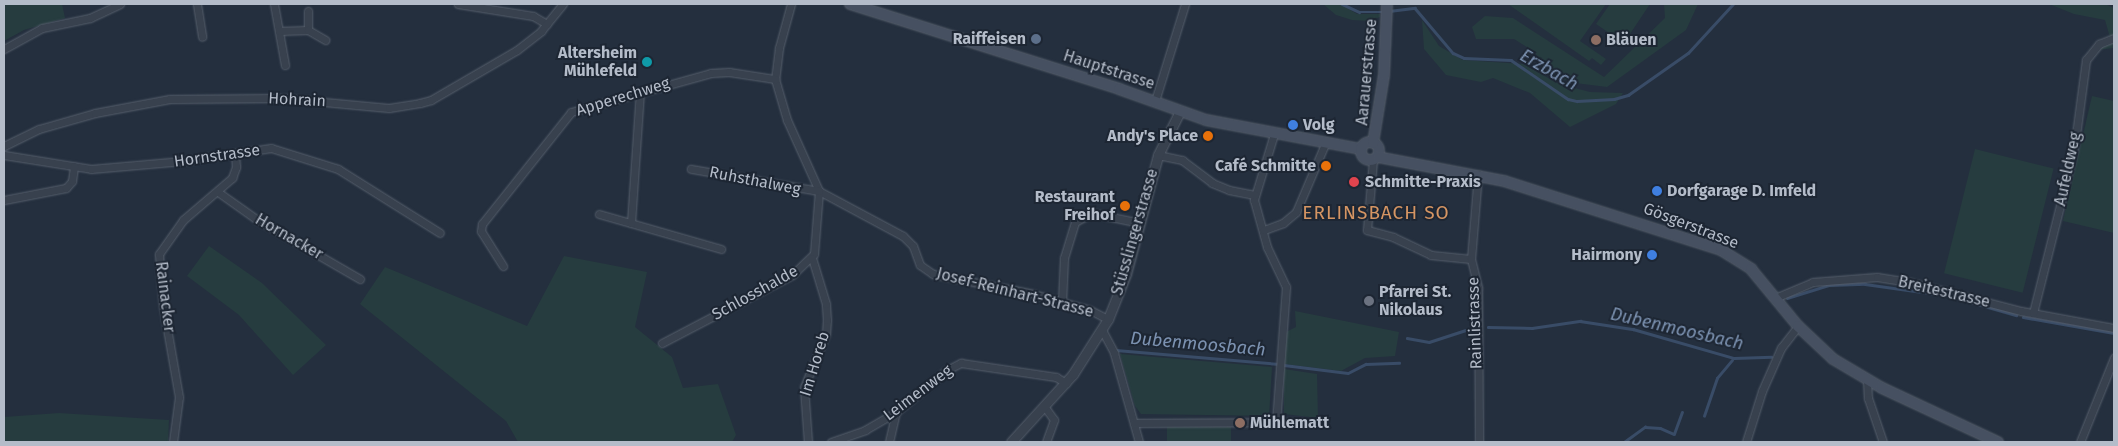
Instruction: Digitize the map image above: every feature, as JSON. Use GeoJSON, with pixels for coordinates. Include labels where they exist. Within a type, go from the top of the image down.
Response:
{"type":"FeatureCollection","features":[{"type":"Feature","properties":{"kind":"main road","name":"Hauptstrasse"},"geometry":{"type":"LineString","coordinates":[[850,4],[1155,101],[1180,112],[1274,134],[1362,149]]}},
{"type":"Feature","properties":{"kind":"main road","name":"Aarauerstrasse"},"geometry":{"type":"LineString","coordinates":[[1373,142],[1384,75],[1387,4]]}},
{"type":"Feature","properties":{"kind":"main road"},"geometry":{"type":"LineString","coordinates":[[1373,142],[1380,150],[1376,158],[1364,158],[1362,149],[1367,143],[1373,142]]}},
{"type":"Feature","properties":{"kind":"main road","name":"Gösgerstrasse"},"geometry":{"type":"LineString","coordinates":[[1376,158],[1478,174],[1650,224],[1722,250],[1748,266],[1798,326],[1833,359],[1867,380],[1998,442]]}},
{"type":"Feature","properties":{"kind":"street"},"geometry":{"type":"LineString","coordinates":[[4,50],[42,28],[90,18],[120,4]]}},
{"type":"Feature","properties":{"kind":"street"},"geometry":{"type":"LineString","coordinates":[[197,4],[202,37]]}},
{"type":"Feature","properties":{"kind":"street"},"geometry":{"type":"LineString","coordinates":[[274,4],[285,65]]}},
{"type":"Feature","properties":{"kind":"street"},"geometry":{"type":"LineString","coordinates":[[458,4],[533,16],[548,24]]}},
{"type":"Feature","properties":{"kind":"street","name":"Hohrain"},"geometry":{"type":"LineString","coordinates":[[4,146],[39,129],[95,114],[170,99],[281,98],[389,108],[420,103],[430,100],[517,50],[548,24],[563,4]]}},
{"type":"Feature","properties":{"kind":"street"},"geometry":{"type":"LineString","coordinates":[[791,4],[779,48],[775,79],[787,120],[819,191]]}},
{"type":"Feature","properties":{"kind":"street"},"geometry":{"type":"LineString","coordinates":[[1155,101],[1185,4]]}},
{"type":"Feature","properties":{"kind":"street"},"geometry":{"type":"LineString","coordinates":[[308,11],[308,30]]}},
{"type":"Feature","properties":{"kind":"street"},"geometry":{"type":"LineString","coordinates":[[279,31],[308,30],[325,40]]}},
{"type":"Feature","properties":{"kind":"street","name":"Aufeldweg"},"geometry":{"type":"LineString","coordinates":[[2033,313],[2074,150],[2086,60],[2099,44],[2114,38]]}},
{"type":"Feature","properties":{"kind":"street","name":"Apperechweg"},"geometry":{"type":"LineString","coordinates":[[503,266],[481,231],[482,224],[571,112],[582,107],[711,72],[729,72],[775,79]]}},
{"type":"Feature","properties":{"kind":"street"},"geometry":{"type":"LineString","coordinates":[[631,223],[640,92]]}},
{"type":"Feature","properties":{"kind":"street","name":"Stüsslingerstrasse"},"geometry":{"type":"LineString","coordinates":[[1011,442],[1066,383],[1108,319],[1126,274],[1158,155],[1180,112]]}},
{"type":"Feature","properties":{"kind":"street"},"geometry":{"type":"LineString","coordinates":[[1274,134],[1255,195],[1255,205],[1264,230],[1267,246],[1286,287],[1276,422]]}},
{"type":"Feature","properties":{"kind":"street"},"geometry":{"type":"LineString","coordinates":[[1264,230],[1283,223],[1296,212],[1325,144]]}},
{"type":"Feature","properties":{"kind":"street","name":"Hornstrasse"},"geometry":{"type":"LineString","coordinates":[[4,155],[74,166],[131,167],[271,148],[338,169],[440,233]]}},
{"type":"Feature","properties":{"kind":"street","name":"Rainacker"},"geometry":{"type":"LineString","coordinates":[[173,442],[179,397],[163,305],[159,254],[183,220],[218,192],[232,178],[236,167],[235,153]]}},
{"type":"Feature","properties":{"kind":"street"},"geometry":{"type":"LineString","coordinates":[[1158,155],[1182,160],[1212,183],[1229,190],[1255,195]]}},
{"type":"Feature","properties":{"kind":"street"},"geometry":{"type":"LineString","coordinates":[[1376,158],[1367,230],[1394,237],[1431,255],[1471,259]]}},
{"type":"Feature","properties":{"kind":"street"},"geometry":{"type":"LineString","coordinates":[[4,200],[66,188],[72,181],[74,166]]}},
{"type":"Feature","properties":{"kind":"street","name":"Ruhsthalweg"},"geometry":{"type":"LineString","coordinates":[[691,169],[819,191]]}},
{"type":"Feature","properties":{"kind":"street","name":"Rainlistrasse"},"geometry":{"type":"LineString","coordinates":[[1478,174],[1471,259],[1478,288],[1479,442]]}},
{"type":"Feature","properties":{"kind":"street","name":"Schlosshalde"},"geometry":{"type":"LineString","coordinates":[[662,343],[792,275],[812,258],[819,191]]}},
{"type":"Feature","properties":{"kind":"street","name":"Josef-Reinhart-Strasse"},"geometry":{"type":"LineString","coordinates":[[819,191],[903,236],[913,246],[920,265],[933,274],[991,284],[1062,302],[1090,310],[1108,319]]}},
{"type":"Feature","properties":{"kind":"street","name":"Hornacker"},"geometry":{"type":"LineString","coordinates":[[218,192],[256,218],[360,280]]}},
{"type":"Feature","properties":{"kind":"street"},"geometry":{"type":"LineString","coordinates":[[1062,302],[1065,252],[1078,219],[1092,213],[1140,223]]}},
{"type":"Feature","properties":{"kind":"street"},"geometry":{"type":"LineString","coordinates":[[599,214],[721,249]]}},
{"type":"Feature","properties":{"kind":"street","name":"Im Horeb"},"geometry":{"type":"LineString","coordinates":[[808,442],[804,416],[804,387],[826,334],[827,320],[826,304],[812,258]]}},
{"type":"Feature","properties":{"kind":"street","name":"Breitestrasse"},"geometry":{"type":"LineString","coordinates":[[1776,298],[1813,282],[1877,278],[2033,313],[2114,328]]}},
{"type":"Feature","properties":{"kind":"street"},"geometry":{"type":"LineString","coordinates":[[1746,442],[1762,391],[1781,348],[1798,326]]}},
{"type":"Feature","properties":{"kind":"street"},"geometry":{"type":"LineString","coordinates":[[1102,330],[1114,353],[1139,442]]}},
{"type":"Feature","properties":{"kind":"street"},"geometry":{"type":"LineString","coordinates":[[2080,442],[2114,358]]}},
{"type":"Feature","properties":{"kind":"street","name":"Leimenweg"},"geometry":{"type":"LineString","coordinates":[[831,442],[865,430],[896,412],[947,370],[961,363],[1056,377],[1066,383]]}},
{"type":"Feature","properties":{"kind":"street"},"geometry":{"type":"LineString","coordinates":[[1867,380],[1868,398],[1883,442]]}},
{"type":"Feature","properties":{"kind":"street"},"geometry":{"type":"LineString","coordinates":[[1044,406],[1054,420],[1046,442]]}},
{"type":"Feature","properties":{"kind":"street"},"geometry":{"type":"LineString","coordinates":[[889,442],[896,412]]}},
{"type":"Feature","properties":{"kind":"street"},"geometry":{"type":"LineString","coordinates":[[1134,423],[1303,422]]}},
{"type":"Feature","properties":{"kind":"green space"},"geometry":{"type":"Polygon","coordinates":[[[4,4],[62,4],[65,18],[24,30],[4,41],[4,4]]]}},
{"type":"Feature","properties":{"kind":"green space"},"geometry":{"type":"Polygon","coordinates":[[[1323,4],[1341,4],[1357,14],[1380,14],[1380,17],[1370,21],[1352,20],[1336,15],[1323,4]]]}},
{"type":"Feature","properties":{"kind":"green space"},"geometry":{"type":"Polygon","coordinates":[[[1508,4],[1606,4],[1580,41],[1606,59],[1601,65],[1592,58],[1589,61],[1508,4]]]}},
{"type":"Feature","properties":{"kind":"green space"},"geometry":{"type":"Polygon","coordinates":[[[1610,4],[1650,4],[1624,43],[1596,24],[1610,4]]]}},
{"type":"Feature","properties":{"kind":"green space"},"geometry":{"type":"Polygon","coordinates":[[[1664,4],[1698,4],[1686,30],[1607,87],[1575,83],[1556,77],[1533,51],[1514,39],[1476,39],[1472,27],[1485,16],[1513,18],[1604,77],[1665,18],[1664,4]]]}},
{"type":"Feature","properties":{"kind":"green space"},"geometry":{"type":"Polygon","coordinates":[[[2049,4],[2105,4],[2114,8],[2114,48],[2097,50],[2111,41],[2105,20],[2074,14],[2049,4]]]}},
{"type":"Feature","properties":{"kind":"green space"},"geometry":{"type":"Polygon","coordinates":[[[1422,20],[1439,46],[1463,60],[1523,64],[1559,84],[1590,92],[1623,93],[1616,104],[1570,127],[1530,93],[1493,78],[1481,82],[1446,75],[1424,49],[1422,20]]]}},
{"type":"Feature","properties":{"kind":"green space"},"geometry":{"type":"Polygon","coordinates":[[[2092,96],[2114,101],[2114,233],[2063,221],[2092,96]]]}},
{"type":"Feature","properties":{"kind":"green space"},"geometry":{"type":"Polygon","coordinates":[[[1975,149],[2054,169],[2023,293],[1944,273],[1975,149]]]}},
{"type":"Feature","properties":{"kind":"green space"},"geometry":{"type":"Polygon","coordinates":[[[209,246],[262,283],[326,345],[293,375],[239,315],[187,276],[209,246]]]}},
{"type":"Feature","properties":{"kind":"green space"},"geometry":{"type":"Polygon","coordinates":[[[564,256],[647,272],[635,327],[672,357],[683,388],[718,384],[736,435],[732,442],[518,442],[506,421],[360,304],[385,267],[527,326],[564,256]]]}},
{"type":"Feature","properties":{"kind":"green space"},"geometry":{"type":"Polygon","coordinates":[[[1295,311],[1399,332],[1395,356],[1365,358],[1341,371],[1284,364],[1286,332],[1296,327],[1295,311]]]}},
{"type":"Feature","properties":{"kind":"green space"},"geometry":{"type":"Polygon","coordinates":[[[1120,354],[1272,367],[1269,416],[1141,414],[1135,406],[1120,354]]]}},
{"type":"Feature","properties":{"kind":"green space"},"geometry":{"type":"Polygon","coordinates":[[[1284,369],[1317,374],[1318,418],[1284,414],[1284,369]]]}},
{"type":"Feature","properties":{"kind":"green space"},"geometry":{"type":"Polygon","coordinates":[[[59,413],[169,420],[168,442],[4,442],[4,417],[59,413]]]}},
{"type":"Feature","properties":{"kind":"green space"},"geometry":{"type":"Polygon","coordinates":[[[1167,427],[1231,427],[1231,442],[1167,442],[1167,427]]]}},
{"type":"Feature","properties":{"kind":"waterway","name":"Erzbach"},"geometry":{"type":"LineString","coordinates":[[1342,4],[1359,12],[1384,12]]}},
{"type":"Feature","properties":{"kind":"waterway","name":"Erzbach"},"geometry":{"type":"LineString","coordinates":[[1389,11],[1415,8],[1453,53],[1464,58],[1511,60],[1568,99],[1577,101],[1614,99],[1628,95],[1688,53],[1733,4]]}},
{"type":"Feature","properties":{"kind":"waterway","name":"Dubenmoosbach"},"geometry":{"type":"LineString","coordinates":[[1787,298],[1829,285],[1865,284],[1950,296],[2016,315]]}},
{"type":"Feature","properties":{"kind":"waterway","name":"Dubenmoosbach"},"geometry":{"type":"LineString","coordinates":[[2023,317],[2114,333]]}},
{"type":"Feature","properties":{"kind":"waterway","name":"Dubenmoosbach"},"geometry":{"type":"LineString","coordinates":[[1488,327],[1532,328],[1580,321],[1633,329],[1734,358],[1771,357]]}},
{"type":"Feature","properties":{"kind":"waterway","name":"Dubenmoosbach"},"geometry":{"type":"LineString","coordinates":[[1407,338],[1429,342],[1466,330]]}},
{"type":"Feature","properties":{"kind":"waterway","name":"Dubenmoosbach"},"geometry":{"type":"LineString","coordinates":[[1116,350],[1279,364]]}},
{"type":"Feature","properties":{"kind":"waterway"},"geometry":{"type":"LineString","coordinates":[[1704,416],[1717,378],[1732,360]]}},
{"type":"Feature","properties":{"kind":"waterway","name":"Dubenmoosbach"},"geometry":{"type":"LineString","coordinates":[[1284,365],[1348,373],[1366,364],[1399,363]]}},
{"type":"Feature","properties":{"kind":"waterway"},"geometry":{"type":"LineString","coordinates":[[1624,442],[1645,427],[1660,428],[1674,434],[1682,412]]}},
{"type":"Feature","properties":{"kind":"place","name":"Raiffeisen"},"geometry":{"type":"Point","coordinates":[1036,39]}},
{"type":"Feature","properties":{"kind":"place","name":"Bläuen"},"geometry":{"type":"Point","coordinates":[1596,40]}},
{"type":"Feature","properties":{"kind":"place","name":"Altersheim Mühlefeld"},"geometry":{"type":"Point","coordinates":[647,62]}},
{"type":"Feature","properties":{"kind":"place","name":"Volg"},"geometry":{"type":"Point","coordinates":[1293,125]}},
{"type":"Feature","properties":{"kind":"place","name":"Andy's Place"},"geometry":{"type":"Point","coordinates":[1208,136]}},
{"type":"Feature","properties":{"kind":"place","name":"Café Schmitte"},"geometry":{"type":"Point","coordinates":[1326,166]}},
{"type":"Feature","properties":{"kind":"place","name":"Schmitte-Praxis"},"geometry":{"type":"Point","coordinates":[1354,182]}},
{"type":"Feature","properties":{"kind":"place","name":"Dorfgarage D. Imfeld"},"geometry":{"type":"Point","coordinates":[1657,191]}},
{"type":"Feature","properties":{"kind":"place","name":"Restaurant Freihof"},"geometry":{"type":"Point","coordinates":[1125,206]}},
{"type":"Feature","properties":{"kind":"place","name":"Hairmony"},"geometry":{"type":"Point","coordinates":[1652,255]}},
{"type":"Feature","properties":{"kind":"place","name":"Pfarrei St. Nikolaus"},"geometry":{"type":"Point","coordinates":[1369,301]}},
{"type":"Feature","properties":{"kind":"place","name":"Mühlematt"},"geometry":{"type":"Point","coordinates":[1240,423]}},
{"type":"Feature","properties":{"kind":"district","name":"ERLINSBACH SO"},"geometry":{"type":"Point","coordinates":[1376,213]}}]}
